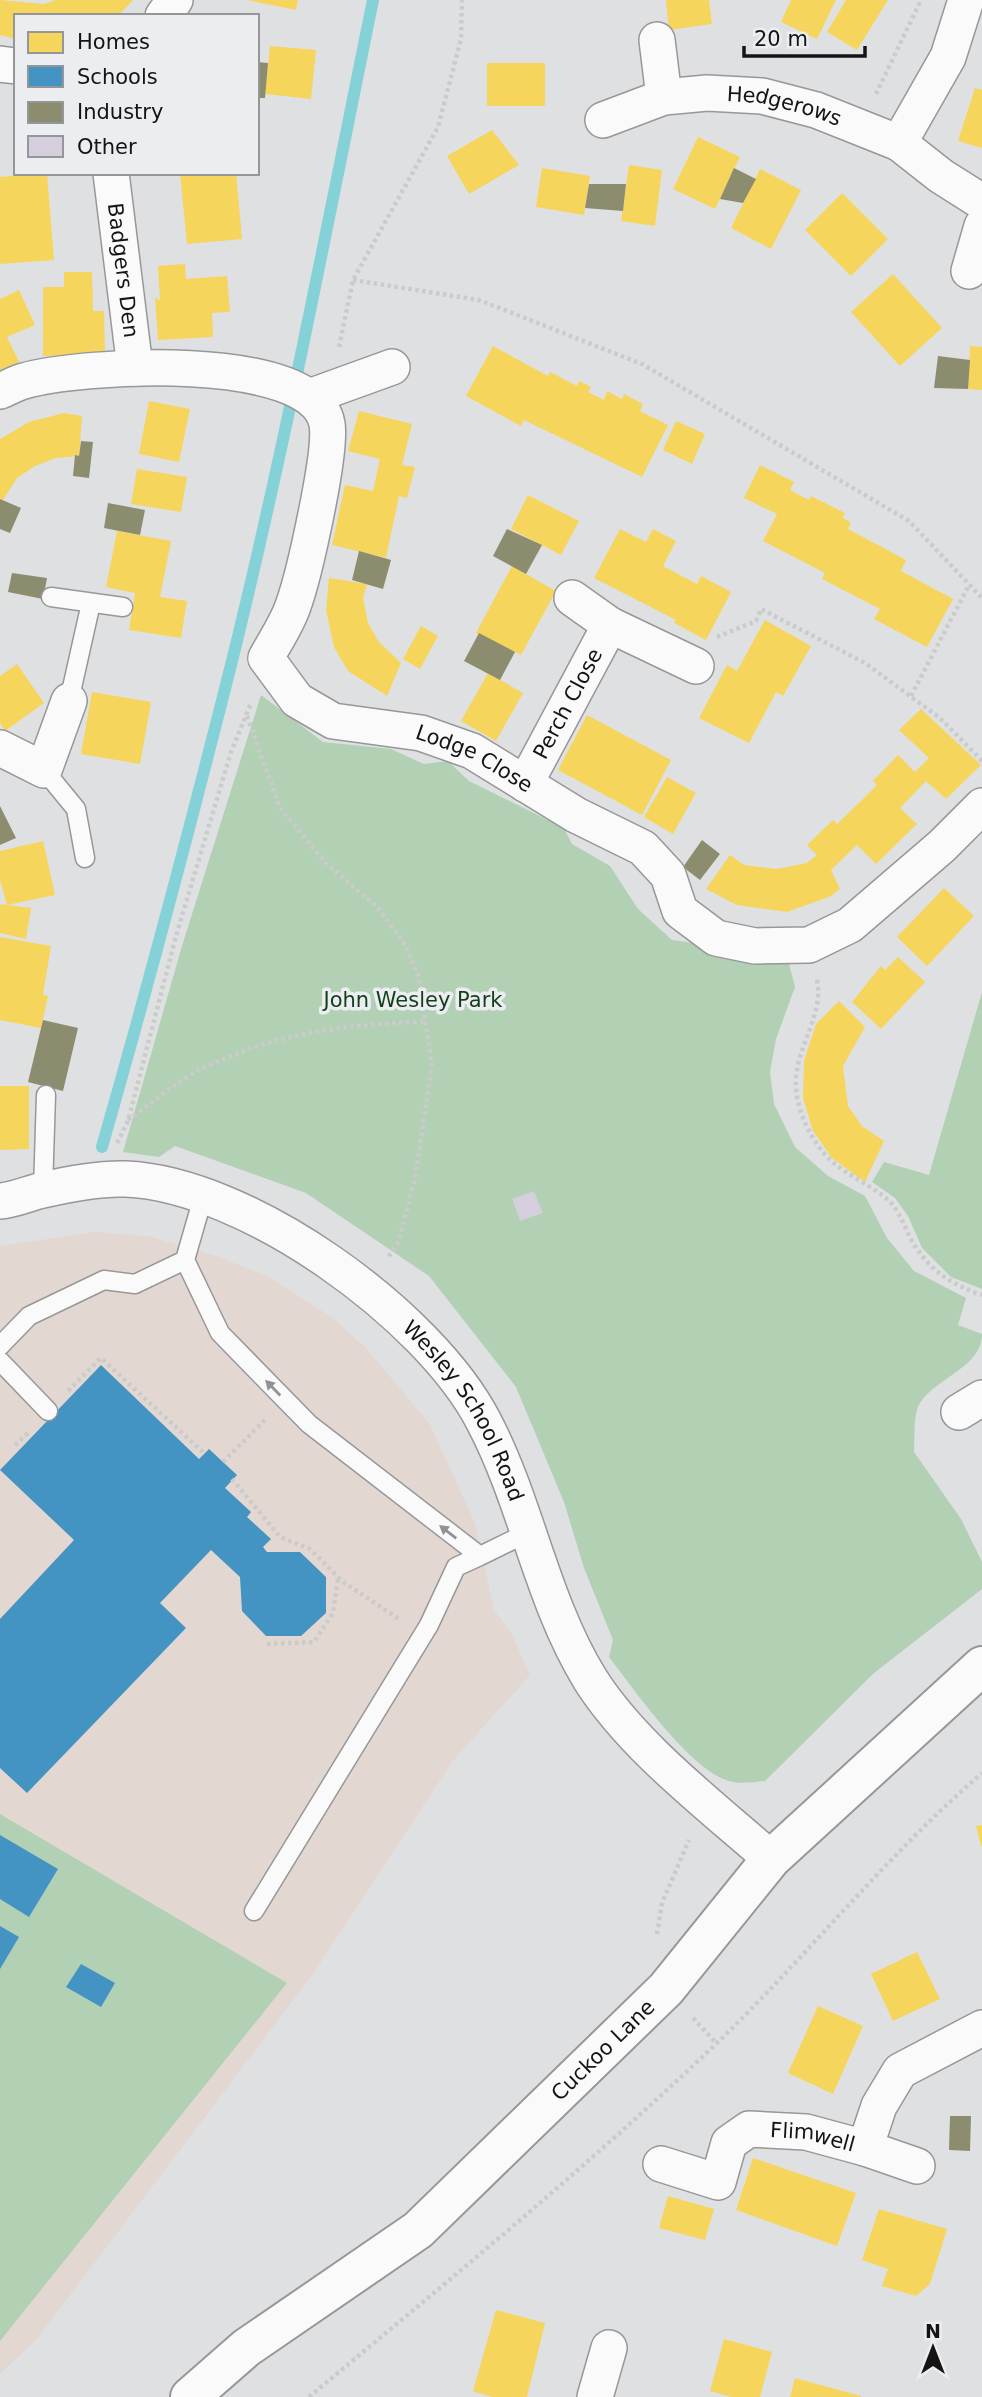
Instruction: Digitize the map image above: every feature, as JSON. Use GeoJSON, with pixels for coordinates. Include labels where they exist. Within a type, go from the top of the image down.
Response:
{"type":"FeatureCollection","features":[{"type":"Feature","properties":{"kind":"street"},"geometry":{"type":"LineString","coordinates":[[899,143],[948,57],[967,0]]}},
{"type":"Feature","properties":{"kind":"street"},"geometry":{"type":"LineString","coordinates":[[657,40],[664,97]]}},
{"type":"Feature","properties":{"kind":"street","name":"Hedgerows"},"geometry":{"type":"LineString","coordinates":[[603,120],[664,97],[707,93],[762,96],[816,110],[899,143],[941,176],[982,202]]}},
{"type":"Feature","properties":{"kind":"street","name":"Badgers Den"},"geometry":{"type":"LineString","coordinates":[[111,175],[135,368]]}},
{"type":"Feature","properties":{"kind":"street"},"geometry":{"type":"LineString","coordinates":[[969,271],[982,226]]}},
{"type":"Feature","properties":{"kind":"street"},"geometry":{"type":"LineString","coordinates":[[324,393],[392,367]]}},
{"type":"Feature","properties":{"kind":"street","name":"Badgers Den"},"geometry":{"type":"LineString","coordinates":[[0,391],[25,380],[135,368],[226,370],[324,393]]}},
{"type":"Feature","properties":{"kind":"street","name":"Lodge Close"},"geometry":{"type":"LineString","coordinates":[[324,393],[327,423],[322,479],[293,607],[266,658],[297,700],[333,721],[421,733],[472,751],[576,815],[643,848],[667,875],[680,911],[716,938],[755,946],[809,946],[850,925],[978,820]]}},
{"type":"Feature","properties":{"kind":"street","name":"Perch Close"},"geometry":{"type":"LineString","coordinates":[[572,598],[610,625],[696,666]]}},
{"type":"Feature","properties":{"kind":"street","name":"Perch Close"},"geometry":{"type":"LineString","coordinates":[[525,784],[610,625]]}},
{"type":"Feature","properties":{"kind":"street"},"geometry":{"type":"LineString","coordinates":[[0,748],[44,770],[69,701]]}},
{"type":"Feature","properties":{"kind":"street","name":"Wesley School Road"},"geometry":{"type":"LineString","coordinates":[[0,1201],[43,1190],[127,1179],[204,1194],[348,1272],[431,1350],[483,1420],[562,1628],[590,1679],[621,1723],[771,1859]]}},
{"type":"Feature","properties":{"kind":"street","name":"Cuckoo Lane"},"geometry":{"type":"LineString","coordinates":[[190,2397],[246,2347],[418,2230],[666,1989],[771,1859],[982,1666]]}},
{"type":"Feature","properties":{"kind":"street","name":"Flimwell"},"geometry":{"type":"LineString","coordinates":[[661,2164],[718,2182],[729,2143],[749,2129],[807,2132],[864,2148],[879,2106],[900,2071],[982,2028]]}},
{"type":"Feature","properties":{"kind":"street"},"geometry":{"type":"LineString","coordinates":[[864,2148],[918,2166]]}},
{"type":"Feature","properties":{"kind":"street"},"geometry":{"type":"LineString","coordinates":[[595,2397],[610,2348]]}},
{"type":"Feature","properties":{"kind":"lane"},"geometry":{"type":"LineString","coordinates":[[51,597],[124,607]]}},
{"type":"Feature","properties":{"kind":"lane"},"geometry":{"type":"LineString","coordinates":[[69,701],[91,603]]}},
{"type":"Feature","properties":{"kind":"lane"},"geometry":{"type":"LineString","coordinates":[[44,770],[76,809],[85,858]]}},
{"type":"Feature","properties":{"kind":"lane"},"geometry":{"type":"LineString","coordinates":[[43,1190],[46,1095]]}},
{"type":"Feature","properties":{"kind":"lane"},"geometry":{"type":"LineString","coordinates":[[204,1194],[185,1260],[220,1333],[309,1424],[480,1556]]}},
{"type":"Feature","properties":{"kind":"lane"},"geometry":{"type":"LineString","coordinates":[[0,1346],[29,1316],[104,1280],[135,1284],[185,1260]]}},
{"type":"Feature","properties":{"kind":"lane"},"geometry":{"type":"LineString","coordinates":[[0,1361],[48,1412]]}},
{"type":"Feature","properties":{"kind":"lane"},"geometry":{"type":"LineString","coordinates":[[254,1911],[426,1630],[456,1567],[527,1533]]}},
{"type":"Feature","properties":{"kind":"path"},"geometry":{"type":"LineString","coordinates":[[324,393],[321,374],[335,364],[353,280],[438,127],[461,39],[462,0]]}},
{"type":"Feature","properties":{"kind":"path"},"geometry":{"type":"LineString","coordinates":[[859,127],[921,0]]}},
{"type":"Feature","properties":{"kind":"path"},"geometry":{"type":"LineString","coordinates":[[353,280],[479,300],[642,364],[909,521],[982,598]]}},
{"type":"Feature","properties":{"kind":"path"},"geometry":{"type":"LineString","coordinates":[[911,696],[968,586]]}},
{"type":"Feature","properties":{"kind":"path"},"geometry":{"type":"LineString","coordinates":[[696,666],[719,634],[757,621],[761,609],[865,663],[940,718],[982,761]]}},
{"type":"Feature","properties":{"kind":"path"},"geometry":{"type":"LineString","coordinates":[[111,1154],[128,1121],[176,936],[231,752],[247,716],[280,808],[326,863],[378,908],[404,943],[418,975],[432,1065],[415,1178],[399,1241],[365,1289]]}},
{"type":"Feature","properties":{"kind":"path"},"geometry":{"type":"LineString","coordinates":[[809,946],[820,997],[804,1037],[796,1079],[799,1106],[809,1130],[833,1162],[889,1201],[919,1253],[939,1274],[957,1287],[982,1296]]}},
{"type":"Feature","properties":{"kind":"path"},"geometry":{"type":"LineString","coordinates":[[128,1121],[201,1069],[282,1037],[337,1026],[426,1021]]}},
{"type":"Feature","properties":{"kind":"path"},"geometry":{"type":"LineString","coordinates":[[15,1445],[101,1358],[204,1453]]}},
{"type":"Feature","properties":{"kind":"path"},"geometry":{"type":"LineString","coordinates":[[223,1462],[285,1400]]}},
{"type":"Feature","properties":{"kind":"path"},"geometry":{"type":"LineString","coordinates":[[232,1479],[280,1537],[310,1549],[338,1577],[407,1624],[426,1630]]}},
{"type":"Feature","properties":{"kind":"path"},"geometry":{"type":"LineString","coordinates":[[267,1644],[314,1642],[333,1613],[338,1577]]}},
{"type":"Feature","properties":{"kind":"path"},"geometry":{"type":"LineString","coordinates":[[309,2397],[514,2226],[716,2043],[928,1819],[982,1773]]}},
{"type":"Feature","properties":{"kind":"shaded area"},"geometry":{"type":"Polygon","coordinates":[[[95,1232],[148,1236],[219,1257],[269,1277],[333,1318],[366,1348],[430,1424],[475,1523],[494,1610],[512,1634],[530,1675],[452,1762],[313,1974],[37,2339],[0,2374],[0,1246],[95,1232]]]}},
{"type":"Feature","properties":{"kind":"green space","name":"John Wesley Park"},"geometry":{"type":"Polygon","coordinates":[[[261,695],[323,742],[391,749],[424,764],[448,761],[469,781],[564,828],[572,844],[610,866],[638,909],[672,940],[787,956],[795,987],[776,1039],[770,1072],[774,1104],[795,1147],[828,1176],[865,1196],[887,1238],[914,1271],[966,1298],[958,1325],[982,1334],[980,1346],[965,1365],[934,1388],[918,1407],[914,1452],[961,1519],[982,1562],[982,1589],[874,1673],[765,1781],[733,1782],[717,1776],[700,1764],[665,1729],[609,1657],[613,1640],[584,1568],[564,1502],[516,1387],[429,1276],[306,1193],[175,1146],[159,1157],[123,1152],[182,946],[261,695]]]}},
{"type":"Feature","properties":{"kind":"green space"},"geometry":{"type":"Polygon","coordinates":[[[982,992],[982,1289],[951,1277],[922,1248],[908,1216],[895,1198],[872,1182],[884,1162],[929,1175],[982,992]]]}},
{"type":"Feature","properties":{"kind":"green space"},"geometry":{"type":"Polygon","coordinates":[[[0,1814],[287,1983],[0,2341],[0,1814]]]}},
{"type":"Feature","properties":{"kind":"building: Homes"},"geometry":{"type":"Polygon","coordinates":[[[0,0],[44,4],[56,0],[133,0],[120,14],[14,14],[14,38],[0,35],[0,0]]]}},
{"type":"Feature","properties":{"kind":"building: Homes"},"geometry":{"type":"Polygon","coordinates":[[[247,0],[298,0],[296,10],[247,0]]]}},
{"type":"Feature","properties":{"kind":"building: Homes"},"geometry":{"type":"Polygon","coordinates":[[[666,0],[709,0],[712,24],[669,30],[666,0]]]}},
{"type":"Feature","properties":{"kind":"building: Homes"},"geometry":{"type":"Polygon","coordinates":[[[791,0],[836,0],[817,39],[781,22],[791,0]]]}},
{"type":"Feature","properties":{"kind":"building: Homes"},"geometry":{"type":"Polygon","coordinates":[[[846,0],[888,0],[857,50],[827,32],[846,0]]]}},
{"type":"Feature","properties":{"kind":"building: Homes"},"geometry":{"type":"Polygon","coordinates":[[[270,46],[316,50],[311,99],[265,94],[270,46]]]}},
{"type":"Feature","properties":{"kind":"building: Homes"},"geometry":{"type":"Polygon","coordinates":[[[487,63],[545,63],[545,106],[487,106],[487,63]]]}},
{"type":"Feature","properties":{"kind":"building: Homes"},"geometry":{"type":"Polygon","coordinates":[[[975,88],[982,90],[982,148],[958,141],[975,88]]]}},
{"type":"Feature","properties":{"kind":"building: Homes"},"geometry":{"type":"Polygon","coordinates":[[[492,130],[519,165],[469,194],[447,156],[492,130]]]}},
{"type":"Feature","properties":{"kind":"building: Homes"},"geometry":{"type":"Polygon","coordinates":[[[698,137],[740,157],[715,209],[673,189],[698,137]]]}},
{"type":"Feature","properties":{"kind":"building: Homes"},"geometry":{"type":"Polygon","coordinates":[[[629,165],[662,170],[655,226],[621,221],[629,165]]]}},
{"type":"Feature","properties":{"kind":"building: Homes"},"geometry":{"type":"Polygon","coordinates":[[[542,168],[590,176],[584,215],[536,207],[542,168]]]}},
{"type":"Feature","properties":{"kind":"building: Homes"},"geometry":{"type":"Polygon","coordinates":[[[760,169],[801,190],[771,249],[731,228],[760,169]]]}},
{"type":"Feature","properties":{"kind":"building: Homes"},"geometry":{"type":"Polygon","coordinates":[[[47,175],[54,260],[0,264],[0,177],[47,175]]]}},
{"type":"Feature","properties":{"kind":"building: Homes"},"geometry":{"type":"Polygon","coordinates":[[[180,175],[236,175],[242,239],[187,244],[180,175]]]}},
{"type":"Feature","properties":{"kind":"building: Homes"},"geometry":{"type":"Polygon","coordinates":[[[842,193],[888,239],[851,276],[805,230],[842,193]]]}},
{"type":"Feature","properties":{"kind":"building: Homes"},"geometry":{"type":"Polygon","coordinates":[[[185,264],[186,279],[227,276],[230,312],[212,313],[213,337],[158,340],[155,298],[160,300],[158,266],[185,264]]]}},
{"type":"Feature","properties":{"kind":"building: Homes"},"geometry":{"type":"Polygon","coordinates":[[[64,272],[92,272],[93,311],[104,311],[105,354],[43,356],[43,287],[64,287],[64,272]]]}},
{"type":"Feature","properties":{"kind":"building: Homes"},"geometry":{"type":"Polygon","coordinates":[[[893,274],[942,328],[900,366],[851,312],[893,274]]]}},
{"type":"Feature","properties":{"kind":"building: Homes"},"geometry":{"type":"Polygon","coordinates":[[[19,290],[35,325],[7,337],[19,362],[0,370],[0,299],[19,290]]]}},
{"type":"Feature","properties":{"kind":"building: Homes"},"geometry":{"type":"Polygon","coordinates":[[[493,346],[548,376],[550,372],[577,386],[579,381],[591,387],[588,392],[604,400],[607,391],[622,399],[624,394],[643,404],[640,411],[668,425],[642,477],[524,420],[521,426],[466,396],[493,346]]]}},
{"type":"Feature","properties":{"kind":"building: Homes"},"geometry":{"type":"Polygon","coordinates":[[[970,346],[982,347],[982,390],[968,389],[970,346]]]}},
{"type":"Feature","properties":{"kind":"building: Homes"},"geometry":{"type":"Polygon","coordinates":[[[149,401],[190,409],[179,462],[139,454],[149,401]]]}},
{"type":"Feature","properties":{"kind":"building: Homes"},"geometry":{"type":"Polygon","coordinates":[[[359,411],[412,424],[402,465],[415,467],[407,498],[399,496],[386,558],[332,545],[345,485],[373,491],[380,459],[348,451],[359,411]]]}},
{"type":"Feature","properties":{"kind":"building: Homes"},"geometry":{"type":"Polygon","coordinates":[[[64,413],[82,416],[79,456],[56,458],[35,466],[17,478],[3,500],[0,499],[0,439],[29,422],[64,413]]]}},
{"type":"Feature","properties":{"kind":"building: Homes"},"geometry":{"type":"Polygon","coordinates":[[[676,421],[705,434],[692,464],[663,450],[676,421]]]}},
{"type":"Feature","properties":{"kind":"building: Homes"},"geometry":{"type":"Polygon","coordinates":[[[760,465],[794,482],[790,490],[809,500],[811,496],[845,513],[843,518],[851,523],[848,529],[906,560],[901,571],[953,599],[927,647],[874,619],[880,609],[822,579],[825,573],[763,541],[777,514],[744,498],[760,465]]]}},
{"type":"Feature","properties":{"kind":"building: Homes"},"geometry":{"type":"Polygon","coordinates":[[[137,469],[187,477],[181,512],[131,504],[137,469]]]}},
{"type":"Feature","properties":{"kind":"building: Homes"},"geometry":{"type":"Polygon","coordinates":[[[528,495],[579,521],[561,555],[511,529],[528,495]]]}},
{"type":"Feature","properties":{"kind":"building: Homes"},"geometry":{"type":"Polygon","coordinates":[[[620,529],[646,542],[653,529],[676,541],[663,566],[697,584],[701,576],[731,592],[706,640],[674,623],[676,620],[594,578],[620,529]]]}},
{"type":"Feature","properties":{"kind":"building: Homes"},"geometry":{"type":"Polygon","coordinates":[[[117,531],[171,541],[160,597],[187,601],[181,638],[129,630],[135,593],[106,587],[117,531]]]}},
{"type":"Feature","properties":{"kind":"building: Homes"},"geometry":{"type":"Polygon","coordinates":[[[512,566],[556,591],[521,655],[476,633],[512,566]]]}},
{"type":"Feature","properties":{"kind":"building: Homes"},"geometry":{"type":"Polygon","coordinates":[[[329,578],[367,584],[363,598],[368,623],[379,642],[401,663],[387,696],[348,671],[334,647],[326,610],[329,578]]]}},
{"type":"Feature","properties":{"kind":"building: Homes"},"geometry":{"type":"Polygon","coordinates":[[[765,620],[811,646],[783,696],[776,692],[749,743],[699,718],[727,665],[737,671],[765,620]]]}},
{"type":"Feature","properties":{"kind":"building: Homes"},"geometry":{"type":"Polygon","coordinates":[[[421,626],[438,636],[420,669],[403,659],[421,626]]]}},
{"type":"Feature","properties":{"kind":"building: Homes"},"geometry":{"type":"Polygon","coordinates":[[[17,664],[44,703],[5,731],[0,723],[0,676],[17,664]]]}},
{"type":"Feature","properties":{"kind":"building: Homes"},"geometry":{"type":"Polygon","coordinates":[[[488,673],[523,693],[496,741],[461,721],[488,673]]]}},
{"type":"Feature","properties":{"kind":"building: Homes"},"geometry":{"type":"Polygon","coordinates":[[[92,692],[151,702],[140,764],[81,754],[92,692]]]}},
{"type":"Feature","properties":{"kind":"building: Homes"},"geometry":{"type":"Polygon","coordinates":[[[921,709],[981,765],[946,799],[926,781],[900,808],[917,824],[876,864],[857,845],[831,870],[840,889],[829,897],[787,912],[737,905],[706,889],[730,855],[744,865],[777,869],[807,863],[817,855],[807,845],[833,820],[837,824],[861,801],[877,785],[873,781],[898,755],[915,772],[929,758],[899,730],[921,709]]]}},
{"type":"Feature","properties":{"kind":"building: Homes"},"geometry":{"type":"Polygon","coordinates":[[[587,715],[671,760],[642,815],[558,770],[587,715]]]}},
{"type":"Feature","properties":{"kind":"building: Homes"},"geometry":{"type":"Polygon","coordinates":[[[667,777],[696,793],[673,834],[644,817],[667,777]]]}},
{"type":"Feature","properties":{"kind":"building: Homes"},"geometry":{"type":"Polygon","coordinates":[[[43,841],[55,895],[7,905],[0,880],[0,851],[43,841]]]}},
{"type":"Feature","properties":{"kind":"building: Homes"},"geometry":{"type":"Polygon","coordinates":[[[944,888],[974,916],[927,966],[897,937],[944,888]]]}},
{"type":"Feature","properties":{"kind":"building: Homes"},"geometry":{"type":"Polygon","coordinates":[[[0,904],[31,908],[26,939],[0,933],[0,904]]]}},
{"type":"Feature","properties":{"kind":"building: Homes"},"geometry":{"type":"Polygon","coordinates":[[[0,937],[51,946],[43,995],[48,996],[41,1028],[0,1020],[0,937]]]}},
{"type":"Feature","properties":{"kind":"building: Homes"},"geometry":{"type":"Polygon","coordinates":[[[898,957],[925,982],[881,1029],[852,1002],[881,966],[885,970],[898,957]]]}},
{"type":"Feature","properties":{"kind":"building: Homes"},"geometry":{"type":"Polygon","coordinates":[[[839,1001],[865,1027],[843,1066],[848,1106],[862,1126],[884,1141],[865,1182],[832,1158],[813,1131],[803,1098],[804,1061],[816,1024],[839,1001]]]}},
{"type":"Feature","properties":{"kind":"building: Homes"},"geometry":{"type":"Polygon","coordinates":[[[0,1086],[29,1086],[29,1149],[0,1150],[0,1086]]]}},
{"type":"Feature","properties":{"kind":"building: Homes"},"geometry":{"type":"Polygon","coordinates":[[[982,1825],[982,1846],[981,1846],[976,1826],[982,1825]]]}},
{"type":"Feature","properties":{"kind":"building: Homes"},"geometry":{"type":"Polygon","coordinates":[[[917,1952],[940,1999],[893,2021],[871,1974],[917,1952]]]}},
{"type":"Feature","properties":{"kind":"building: Homes"},"geometry":{"type":"Polygon","coordinates":[[[818,2006],[863,2026],[833,2094],[788,2073],[818,2006]]]}},
{"type":"Feature","properties":{"kind":"building: Homes"},"geometry":{"type":"Polygon","coordinates":[[[753,2158],[856,2193],[837,2246],[736,2210],[753,2158]]]}},
{"type":"Feature","properties":{"kind":"building: Homes"},"geometry":{"type":"Polygon","coordinates":[[[668,2196],[714,2209],[705,2240],[659,2228],[668,2196]]]}},
{"type":"Feature","properties":{"kind":"building: Homes"},"geometry":{"type":"Polygon","coordinates":[[[879,2209],[947,2229],[930,2284],[916,2296],[882,2286],[888,2269],[862,2260],[879,2209]]]}},
{"type":"Feature","properties":{"kind":"building: Homes"},"geometry":{"type":"Polygon","coordinates":[[[496,2310],[545,2323],[527,2397],[492,2397],[473,2391],[496,2310]]]}},
{"type":"Feature","properties":{"kind":"building: Homes"},"geometry":{"type":"Polygon","coordinates":[[[724,2339],[772,2352],[760,2397],[731,2397],[710,2391],[724,2339]]]}},
{"type":"Feature","properties":{"kind":"building: Homes"},"geometry":{"type":"Polygon","coordinates":[[[795,2378],[861,2396],[861,2397],[790,2397],[795,2378]]]}},
{"type":"Feature","properties":{"kind":"building: Schools"},"geometry":{"type":"Polygon","coordinates":[[[101,1365],[199,1459],[209,1449],[237,1475],[225,1488],[251,1512],[247,1517],[271,1539],[263,1547],[267,1552],[300,1552],[326,1577],[326,1613],[301,1636],[266,1636],[242,1611],[240,1577],[211,1550],[160,1603],[186,1628],[27,1793],[0,1768],[0,1619],[74,1540],[0,1470],[101,1365]]]}},
{"type":"Feature","properties":{"kind":"building: Schools"},"geometry":{"type":"Polygon","coordinates":[[[0,1835],[58,1869],[29,1917],[0,1899],[0,1835]]]}},
{"type":"Feature","properties":{"kind":"building: Schools"},"geometry":{"type":"Polygon","coordinates":[[[0,1926],[19,1937],[0,1969],[0,1926]]]}},
{"type":"Feature","properties":{"kind":"building: Schools"},"geometry":{"type":"Polygon","coordinates":[[[81,1964],[115,1983],[101,2007],[66,1987],[81,1964]]]}},
{"type":"Feature","properties":{"kind":"building: Industry"},"geometry":{"type":"Polygon","coordinates":[[[259,62],[268,63],[265,98],[259,98],[259,62]]]}},
{"type":"Feature","properties":{"kind":"building: Industry"},"geometry":{"type":"Polygon","coordinates":[[[734,168],[756,179],[743,203],[720,199],[734,168]]]}},
{"type":"Feature","properties":{"kind":"building: Industry"},"geometry":{"type":"Polygon","coordinates":[[[589,184],[626,184],[623,211],[585,208],[589,184]]]}},
{"type":"Feature","properties":{"kind":"building: Industry"},"geometry":{"type":"Polygon","coordinates":[[[938,356],[970,360],[968,389],[934,388],[938,356]]]}},
{"type":"Feature","properties":{"kind":"building: Industry"},"geometry":{"type":"Polygon","coordinates":[[[81,441],[93,442],[89,478],[73,476],[75,455],[79,456],[81,441]]]}},
{"type":"Feature","properties":{"kind":"building: Industry"},"geometry":{"type":"Polygon","coordinates":[[[0,499],[21,508],[10,533],[0,529],[0,499]]]}},
{"type":"Feature","properties":{"kind":"building: Industry"},"geometry":{"type":"Polygon","coordinates":[[[108,503],[145,510],[140,535],[104,528],[108,503]]]}},
{"type":"Feature","properties":{"kind":"building: Industry"},"geometry":{"type":"Polygon","coordinates":[[[507,529],[542,545],[526,574],[493,556],[507,529]]]}},
{"type":"Feature","properties":{"kind":"building: Industry"},"geometry":{"type":"Polygon","coordinates":[[[359,551],[391,560],[383,589],[352,580],[359,551]]]}},
{"type":"Feature","properties":{"kind":"building: Industry"},"geometry":{"type":"Polygon","coordinates":[[[12,573],[47,578],[43,599],[8,592],[12,573]]]}},
{"type":"Feature","properties":{"kind":"building: Industry"},"geometry":{"type":"Polygon","coordinates":[[[479,633],[515,652],[500,680],[464,661],[479,633]]]}},
{"type":"Feature","properties":{"kind":"building: Industry"},"geometry":{"type":"Polygon","coordinates":[[[0,806],[16,838],[0,845],[0,806]]]}},
{"type":"Feature","properties":{"kind":"building: Industry"},"geometry":{"type":"Polygon","coordinates":[[[702,840],[720,854],[700,880],[683,867],[702,840]]]}},
{"type":"Feature","properties":{"kind":"building: Industry"},"geometry":{"type":"Polygon","coordinates":[[[43,1020],[78,1028],[63,1091],[28,1082],[43,1020]]]}},
{"type":"Feature","properties":{"kind":"building: Industry"},"geometry":{"type":"Polygon","coordinates":[[[950,2116],[971,2116],[970,2151],[949,2150],[950,2116]]]}},
{"type":"Feature","properties":{"kind":"building: Other"},"geometry":{"type":"Polygon","coordinates":[[[534,1191],[543,1213],[520,1221],[512,1199],[534,1191]]]}},
{"type":"Feature","properties":{"kind":"waterway"},"geometry":{"type":"LineString","coordinates":[[102,1147],[185,844],[252,579],[306,331],[373,0]]}}]}
